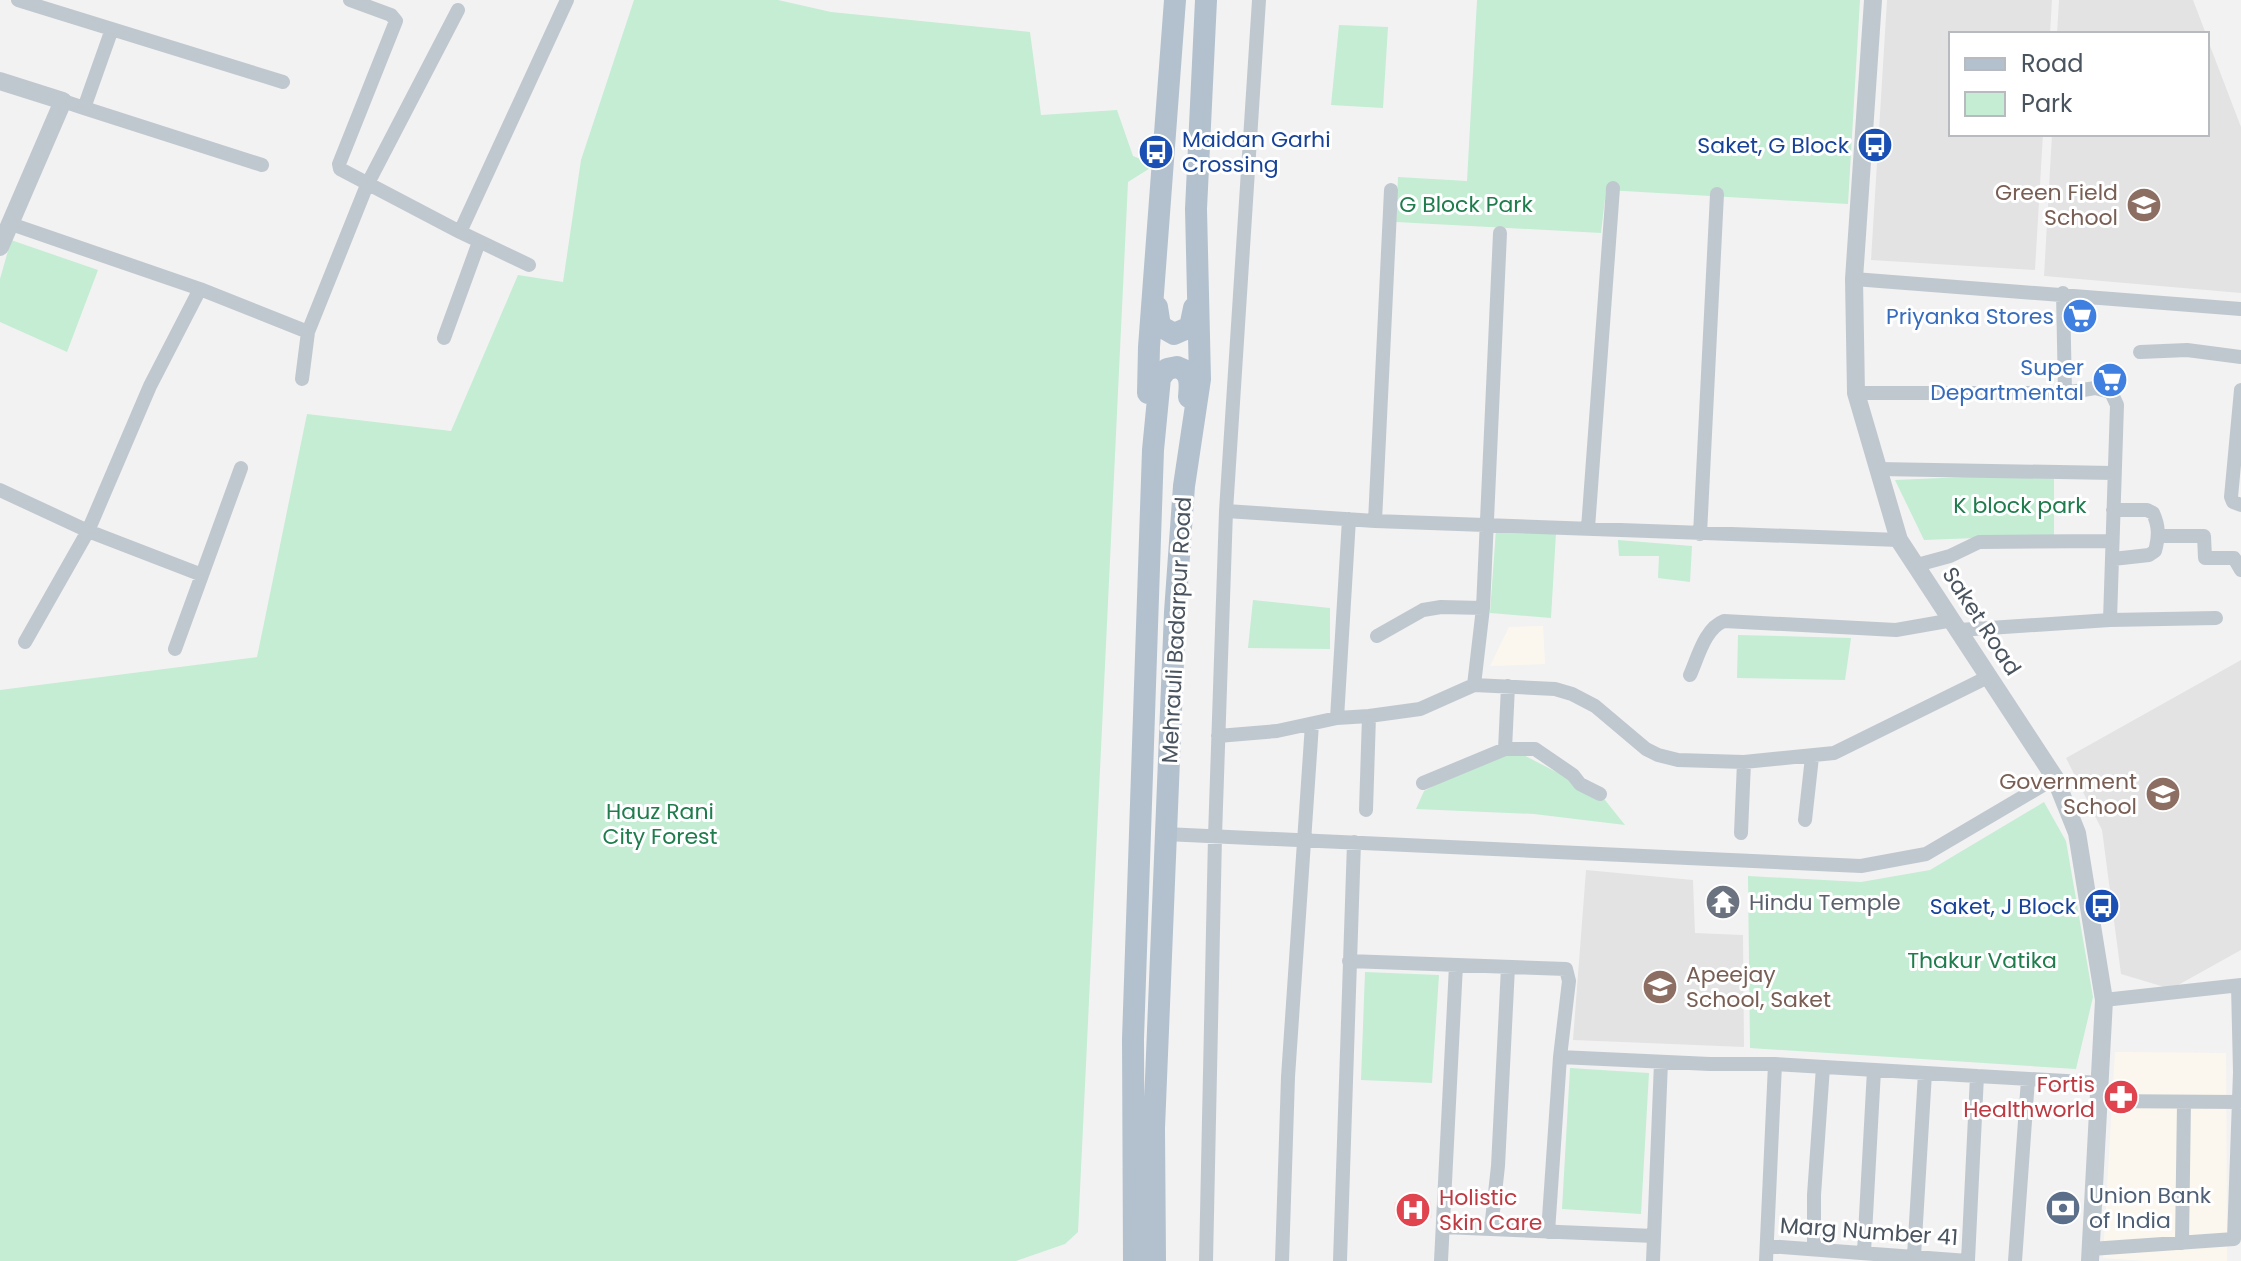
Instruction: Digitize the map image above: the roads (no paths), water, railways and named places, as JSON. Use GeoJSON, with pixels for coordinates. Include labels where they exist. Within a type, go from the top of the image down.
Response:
{"type":"FeatureCollection","features":[{"type":"Feature","properties":{"kind":"main road"},"geometry":{"type":"LineString","coordinates":[[1153,450],[1148,414],[1149,347],[1175,0]]}},
{"type":"Feature","properties":{"kind":"main road","name":"Mehrauli Badarpur Road"},"geometry":{"type":"LineString","coordinates":[[1155,1261],[1154,1128],[1175,612],[1184,486],[1200,379],[1196,209],[1206,0]]}},
{"type":"Feature","properties":{"kind":"main road"},"geometry":{"type":"LineString","coordinates":[[1157,246],[1157,321],[1164,330],[1180,333],[1190,327],[1194,317],[1196,209]]}},
{"type":"Feature","properties":{"kind":"main road"},"geometry":{"type":"LineString","coordinates":[[1153,450],[1160,378],[1167,369],[1177,367],[1187,372],[1190,382],[1184,441],[1184,486]]}},
{"type":"Feature","properties":{"kind":"main road","name":"Mehrauli Badarpur Road"},"geometry":{"type":"LineString","coordinates":[[1134,1261],[1133,1039],[1153,450]]}},
{"type":"Feature","properties":{"kind":"street"},"geometry":{"type":"LineString","coordinates":[[18,0],[283,82]]}},
{"type":"Feature","properties":{"kind":"street"},"geometry":{"type":"LineString","coordinates":[[350,0],[391,15],[396,21],[339,164],[343,171],[529,265]]}},
{"type":"Feature","properties":{"kind":"street"},"geometry":{"type":"LineString","coordinates":[[460,232],[567,0]]}},
{"type":"Feature","properties":{"kind":"street"},"geometry":{"type":"LineString","coordinates":[[1206,1261],[1226,511],[1259,0]]}},
{"type":"Feature","properties":{"kind":"street","name":"Saket Road"},"geometry":{"type":"LineString","coordinates":[[1873,0],[1854,279],[1856,393],[1899,540],[2055,778],[2077,833],[2104,1000],[2091,1255]]}},
{"type":"Feature","properties":{"kind":"street"},"geometry":{"type":"LineString","coordinates":[[302,379],[308,332],[367,185],[458,10]]}},
{"type":"Feature","properties":{"kind":"street"},"geometry":{"type":"LineString","coordinates":[[84,108],[112,29]]}},
{"type":"Feature","properties":{"kind":"street"},"geometry":{"type":"LineString","coordinates":[[0,81],[262,165]]}},
{"type":"Feature","properties":{"kind":"street"},"geometry":{"type":"LineString","coordinates":[[0,247],[63,101]]}},
{"type":"Feature","properties":{"kind":"street"},"geometry":{"type":"LineString","coordinates":[[1588,528],[1613,188]]}},
{"type":"Feature","properties":{"kind":"street"},"geometry":{"type":"LineString","coordinates":[[1375,521],[1391,190]]}},
{"type":"Feature","properties":{"kind":"street"},"geometry":{"type":"LineString","coordinates":[[1700,534],[1717,194]]}},
{"type":"Feature","properties":{"kind":"street"},"geometry":{"type":"LineString","coordinates":[[11,224],[200,289],[308,332]]}},
{"type":"Feature","properties":{"kind":"street"},"geometry":{"type":"LineString","coordinates":[[1474,685],[1483,608],[1500,233]]}},
{"type":"Feature","properties":{"kind":"street"},"geometry":{"type":"LineString","coordinates":[[444,338],[479,242]]}},
{"type":"Feature","properties":{"kind":"street"},"geometry":{"type":"LineString","coordinates":[[1854,279],[2241,309]]}},
{"type":"Feature","properties":{"kind":"street"},"geometry":{"type":"LineString","coordinates":[[25,642],[88,531],[150,386],[200,289]]}},
{"type":"Feature","properties":{"kind":"street"},"geometry":{"type":"LineString","coordinates":[[2063,293],[2065,393]]}},
{"type":"Feature","properties":{"kind":"street"},"geometry":{"type":"LineString","coordinates":[[2140,352],[2187,350],[2241,357]]}},
{"type":"Feature","properties":{"kind":"street"},"geometry":{"type":"LineString","coordinates":[[1856,393],[2065,393],[2095,388],[2111,392],[2117,405],[2110,620]]}},
{"type":"Feature","properties":{"kind":"street"},"geometry":{"type":"LineString","coordinates":[[2241,399],[2238,462],[2231,497],[2233,502],[2241,505]]}},
{"type":"Feature","properties":{"kind":"street"},"geometry":{"type":"LineString","coordinates":[[175,649],[241,468]]}},
{"type":"Feature","properties":{"kind":"street"},"geometry":{"type":"LineString","coordinates":[[1878,469],[2113,473]]}},
{"type":"Feature","properties":{"kind":"street"},"geometry":{"type":"LineString","coordinates":[[0,490],[88,531],[202,575]]}},
{"type":"Feature","properties":{"kind":"street"},"geometry":{"type":"LineString","coordinates":[[2113,510],[2147,510],[2153,513],[2159,536],[2155,551],[2149,555],[2113,559]]}},
{"type":"Feature","properties":{"kind":"street"},"geometry":{"type":"LineString","coordinates":[[1226,511],[1375,521],[1899,540]]}},
{"type":"Feature","properties":{"kind":"street"},"geometry":{"type":"LineString","coordinates":[[1337,718],[1349,519]]}},
{"type":"Feature","properties":{"kind":"street"},"geometry":{"type":"LineString","coordinates":[[2159,536],[2204,536],[2205,558],[2234,558],[2241,570]]}},
{"type":"Feature","properties":{"kind":"street"},"geometry":{"type":"LineString","coordinates":[[1917,565],[1950,556],[1979,542],[2112,541]]}},
{"type":"Feature","properties":{"kind":"street"},"geometry":{"type":"LineString","coordinates":[[1377,636],[1423,610],[1483,608]]}},
{"type":"Feature","properties":{"kind":"street"},"geometry":{"type":"LineString","coordinates":[[1690,675],[1715,624],[1724,621],[1896,630],[1956,625],[2216,618]]}},
{"type":"Feature","properties":{"kind":"street"},"geometry":{"type":"LineString","coordinates":[[1218,736],[1277,731],[1337,718],[1420,709],[1474,685],[1508,686],[1555,689],[1572,694],[1595,706],[1646,749],[1678,760],[1744,762],[1812,757],[1845,748],[1990,676]]}},
{"type":"Feature","properties":{"kind":"street"},"geometry":{"type":"LineString","coordinates":[[1505,749],[1508,686]]}},
{"type":"Feature","properties":{"kind":"street"},"geometry":{"type":"LineString","coordinates":[[1366,810],[1369,716]]}},
{"type":"Feature","properties":{"kind":"street"},"geometry":{"type":"LineString","coordinates":[[1282,1261],[1288,1077],[1312,724]]}},
{"type":"Feature","properties":{"kind":"street"},"geometry":{"type":"LineString","coordinates":[[1423,783],[1505,749],[1535,749],[1573,775],[1580,784],[1600,794]]}},
{"type":"Feature","properties":{"kind":"street"},"geometry":{"type":"LineString","coordinates":[[1805,820],[1812,757]]}},
{"type":"Feature","properties":{"kind":"street"},"geometry":{"type":"LineString","coordinates":[[1741,833],[1744,762]]}},
{"type":"Feature","properties":{"kind":"street"},"geometry":{"type":"LineString","coordinates":[[1165,834],[1305,838],[1861,866],[1926,854],[2055,778]]}},
{"type":"Feature","properties":{"kind":"street"},"geometry":{"type":"LineString","coordinates":[[1340,1261],[1354,842]]}},
{"type":"Feature","properties":{"kind":"street"},"geometry":{"type":"LineString","coordinates":[[1349,961],[1566,969],[1569,981],[1560,1057],[1548,1232]]}},
{"type":"Feature","properties":{"kind":"street"},"geometry":{"type":"LineString","coordinates":[[1441,1261],[1456,965]]}},
{"type":"Feature","properties":{"kind":"street"},"geometry":{"type":"LineString","coordinates":[[1491,1229],[1498,1166],[1508,967]]}},
{"type":"Feature","properties":{"kind":"street"},"geometry":{"type":"LineString","coordinates":[[2091,1255],[2234,1239],[2239,986],[2104,1000]]}},
{"type":"Feature","properties":{"kind":"street"},"geometry":{"type":"LineString","coordinates":[[1560,1057],[1775,1064],[2028,1079],[2184,1102],[2239,1102]]}},
{"type":"Feature","properties":{"kind":"street"},"geometry":{"type":"LineString","coordinates":[[1653,1261],[1661,1062]]}},
{"type":"Feature","properties":{"kind":"street","name":"Marg Number 41"},"geometry":{"type":"LineString","coordinates":[[1775,1064],[1766,1253],[1814,1249],[1968,1260],[1977,1076]]}},
{"type":"Feature","properties":{"kind":"street"},"geometry":{"type":"LineString","coordinates":[[1814,1249],[1814,1195],[1823,1067]]}},
{"type":"Feature","properties":{"kind":"street"},"geometry":{"type":"LineString","coordinates":[[1864,1252],[1874,1070]]}},
{"type":"Feature","properties":{"kind":"street"},"geometry":{"type":"LineString","coordinates":[[1914,1256],[1925,1073]]}},
{"type":"Feature","properties":{"kind":"street"},"geometry":{"type":"LineString","coordinates":[[2015,1261],[2028,1079]]}},
{"type":"Feature","properties":{"kind":"street"},"geometry":{"type":"LineString","coordinates":[[2182,1243],[2184,1102]]}},
{"type":"Feature","properties":{"kind":"street"},"geometry":{"type":"LineString","coordinates":[[1443,1227],[1654,1236]]}},
{"type":"Feature","properties":{"kind":"place","name":"Saket, G Block"},"geometry":{"type":"Point","coordinates":[1875,145]}},
{"type":"Feature","properties":{"kind":"place","name":"Maidan Garhi Crossing"},"geometry":{"type":"Point","coordinates":[1156,152]}},
{"type":"Feature","properties":{"kind":"place","name":"Green Field School"},"geometry":{"type":"Point","coordinates":[2144,205]}},
{"type":"Feature","properties":{"kind":"place","name":"Priyanka Stores"},"geometry":{"type":"Point","coordinates":[2080,316]}},
{"type":"Feature","properties":{"kind":"place","name":"Super Departmental"},"geometry":{"type":"Point","coordinates":[2110,380]}},
{"type":"Feature","properties":{"kind":"place","name":"Government School"},"geometry":{"type":"Point","coordinates":[2163,794]}},
{"type":"Feature","properties":{"kind":"place","name":"Hindu Temple"},"geometry":{"type":"Point","coordinates":[1723,902]}},
{"type":"Feature","properties":{"kind":"place","name":"Saket, J Block"},"geometry":{"type":"Point","coordinates":[2102,906]}},
{"type":"Feature","properties":{"kind":"place","name":"Apeejay School, Saket"},"geometry":{"type":"Point","coordinates":[1660,987]}},
{"type":"Feature","properties":{"kind":"place","name":"Fortis Healthworld"},"geometry":{"type":"Point","coordinates":[2121,1097]}},
{"type":"Feature","properties":{"kind":"place","name":"Union Bank of India"},"geometry":{"type":"Point","coordinates":[2063,1208]}},
{"type":"Feature","properties":{"kind":"place","name":"Holistic Skin Care"},"geometry":{"type":"Point","coordinates":[1413,1210]}},
{"type":"Feature","properties":{"kind":"park label","name":"G Block Park"},"geometry":{"type":"Point","coordinates":[1466,204]}},
{"type":"Feature","properties":{"kind":"park label","name":"K block park"},"geometry":{"type":"Point","coordinates":[2020,505]}},
{"type":"Feature","properties":{"kind":"park label","name":"Hauz Rani City Forest"},"geometry":{"type":"Point","coordinates":[660,824]}},
{"type":"Feature","properties":{"kind":"park label","name":"Thakur Vatika"},"geometry":{"type":"Point","coordinates":[1982,960]}}]}
